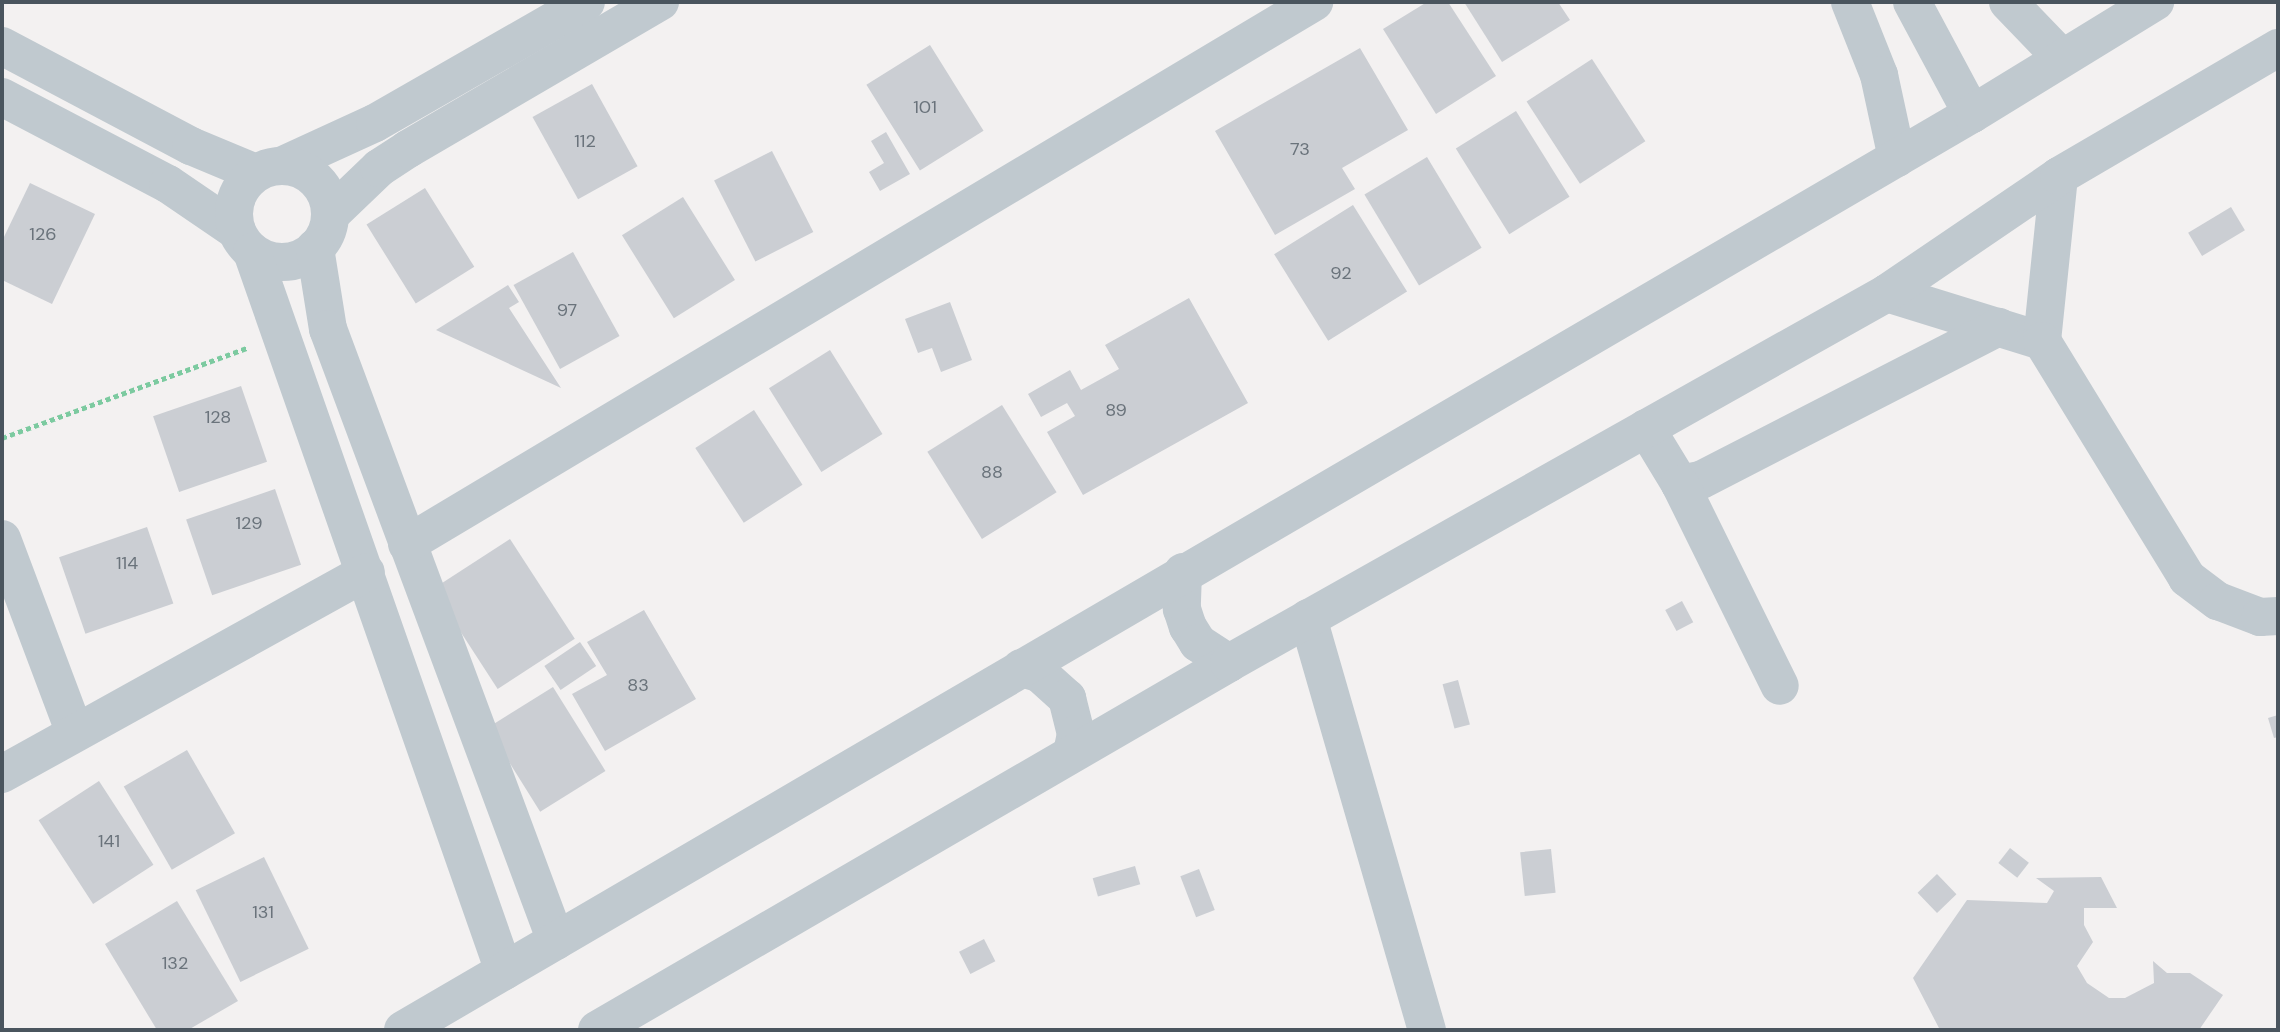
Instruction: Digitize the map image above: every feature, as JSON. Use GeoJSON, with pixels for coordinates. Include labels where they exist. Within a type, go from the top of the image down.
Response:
{"type":"FeatureCollection","features":[{"type":"Feature","properties":{"kind":"street"},"geometry":{"type":"LineString","coordinates":[[504,971],[285,334],[245,242],[236,199],[269,169],[374,123],[586,2]]}},
{"type":"Feature","properties":{"kind":"street"},"geometry":{"type":"LineString","coordinates":[[2,97],[192,198],[265,259],[291,260],[322,232],[379,168],[660,2]]}},
{"type":"Feature","properties":{"kind":"street"},"geometry":{"type":"LineString","coordinates":[[407,544],[1314,2]]}},
{"type":"Feature","properties":{"kind":"street"},"geometry":{"type":"LineString","coordinates":[[1850,2],[1879,75],[1897,158]]}},
{"type":"Feature","properties":{"kind":"street"},"geometry":{"type":"LineString","coordinates":[[1912,2],[1972,114]]}},
{"type":"Feature","properties":{"kind":"street"},"geometry":{"type":"LineString","coordinates":[[2008,2],[2061,57]]}},
{"type":"Feature","properties":{"kind":"street"},"geometry":{"type":"LineString","coordinates":[[403,1030],[1183,572],[1972,114],[2061,57],[2155,2]]}},
{"type":"Feature","properties":{"kind":"street"},"geometry":{"type":"LineString","coordinates":[[2,46],[191,146],[269,169],[310,175],[321,187],[328,329],[556,941]]}},
{"type":"Feature","properties":{"kind":"street"},"geometry":{"type":"LineString","coordinates":[[597,1030],[1228,663],[1887,293],[2059,176],[2278,48]]}},
{"type":"Feature","properties":{"kind":"street"},"geometry":{"type":"LineString","coordinates":[[2059,176],[2042,341],[2187,578],[2218,601],[2260,617],[2278,616]]}},
{"type":"Feature","properties":{"kind":"street"},"geometry":{"type":"LineString","coordinates":[[1887,293],[2042,341]]}},
{"type":"Feature","properties":{"kind":"street"},"geometry":{"type":"LineString","coordinates":[[1680,484],[1701,480],[1999,327]]}},
{"type":"Feature","properties":{"kind":"street"},"geometry":{"type":"LineString","coordinates":[[1646,428],[1680,484],[1780,686]]}},
{"type":"Feature","properties":{"kind":"street"},"geometry":{"type":"LineString","coordinates":[[2,539],[75,733]]}},
{"type":"Feature","properties":{"kind":"street"},"geometry":{"type":"LineString","coordinates":[[2,774],[366,572]]}},
{"type":"Feature","properties":{"kind":"street"},"geometry":{"type":"LineString","coordinates":[[1183,572],[1182,609],[1188,627],[1198,643],[1228,663]]}},
{"type":"Feature","properties":{"kind":"street"},"geometry":{"type":"LineString","coordinates":[[1308,618],[1427,1030]]}},
{"type":"Feature","properties":{"kind":"street"},"geometry":{"type":"LineString","coordinates":[[1021,668],[1039,673],[1067,698],[1076,734],[1072,753]]}},
{"type":"Feature","properties":{"kind":"path"},"geometry":{"type":"LineString","coordinates":[[2,438],[285,334]]}},
{"type":"Feature","properties":{"kind":"building"},"geometry":{"type":"Polygon","coordinates":[[[1427,2],[1448,2],[1496,76],[1436,114],[1383,29],[1427,2]]]}},
{"type":"Feature","properties":{"kind":"building"},"geometry":{"type":"Polygon","coordinates":[[[1464,2],[1558,2],[1570,20],[1502,62],[1464,2]]]}},
{"type":"Feature","properties":{"kind":"building"},"geometry":{"type":"Polygon","coordinates":[[[930,45],[984,131],[920,170],[866,85],[930,45]]]}},
{"type":"Feature","properties":{"kind":"building"},"geometry":{"type":"Polygon","coordinates":[[[1360,48],[1408,130],[1342,168],[1355,189],[1275,235],[1215,131],[1360,48]]]}},
{"type":"Feature","properties":{"kind":"building"},"geometry":{"type":"Polygon","coordinates":[[[1592,59],[1645,141],[1580,184],[1527,101],[1592,59]]]}},
{"type":"Feature","properties":{"kind":"building"},"geometry":{"type":"Polygon","coordinates":[[[592,84],[638,166],[578,199],[533,117],[592,84]]]}},
{"type":"Feature","properties":{"kind":"building"},"geometry":{"type":"Polygon","coordinates":[[[1516,111],[1570,197],[1509,234],[1456,149],[1516,111]]]}},
{"type":"Feature","properties":{"kind":"building"},"geometry":{"type":"Polygon","coordinates":[[[886,132],[910,174],[880,191],[869,172],[884,163],[871,141],[886,132]]]}},
{"type":"Feature","properties":{"kind":"building"},"geometry":{"type":"Polygon","coordinates":[[[772,151],[813,232],[755,262],[714,181],[772,151]]]}},
{"type":"Feature","properties":{"kind":"building"},"geometry":{"type":"Polygon","coordinates":[[[1427,157],[1482,248],[1419,285],[1364,195],[1427,157]]]}},
{"type":"Feature","properties":{"kind":"building"},"geometry":{"type":"Polygon","coordinates":[[[30,183],[95,214],[52,304],[2,280],[2,241],[30,183]]]}},
{"type":"Feature","properties":{"kind":"building"},"geometry":{"type":"Polygon","coordinates":[[[425,188],[474,267],[416,303],[366,225],[425,188]]]}},
{"type":"Feature","properties":{"kind":"building"},"geometry":{"type":"Polygon","coordinates":[[[683,197],[735,280],[674,318],[622,235],[683,197]]]}},
{"type":"Feature","properties":{"kind":"building"},"geometry":{"type":"Polygon","coordinates":[[[1353,205],[1407,292],[1328,341],[1274,254],[1353,205]]]}},
{"type":"Feature","properties":{"kind":"building"},"geometry":{"type":"Polygon","coordinates":[[[2231,207],[2245,230],[2202,256],[2188,233],[2231,207]]]}},
{"type":"Feature","properties":{"kind":"building"},"geometry":{"type":"Polygon","coordinates":[[[573,252],[620,336],[560,369],[514,285],[573,252]]]}},
{"type":"Feature","properties":{"kind":"building"},"geometry":{"type":"Polygon","coordinates":[[[508,285],[519,302],[509,308],[561,388],[436,330],[508,285]]]}},
{"type":"Feature","properties":{"kind":"building"},"geometry":{"type":"Polygon","coordinates":[[[1189,298],[1248,403],[1083,495],[1047,432],[1075,416],[1067,403],[1041,417],[1028,394],[1070,370],[1081,390],[1119,369],[1105,345],[1189,298]]]}},
{"type":"Feature","properties":{"kind":"building"},"geometry":{"type":"Polygon","coordinates":[[[950,302],[972,360],[941,372],[932,348],[918,353],[905,319],[950,302]]]}},
{"type":"Feature","properties":{"kind":"building"},"geometry":{"type":"Polygon","coordinates":[[[830,350],[882,434],[821,472],[769,388],[830,350]]]}},
{"type":"Feature","properties":{"kind":"building"},"geometry":{"type":"Polygon","coordinates":[[[241,386],[267,462],[179,492],[153,416],[241,386]]]}},
{"type":"Feature","properties":{"kind":"building"},"geometry":{"type":"Polygon","coordinates":[[[1002,405],[1057,492],[982,539],[927,452],[1002,405]]]}},
{"type":"Feature","properties":{"kind":"building"},"geometry":{"type":"Polygon","coordinates":[[[754,410],[802,485],[744,523],[695,448],[754,410]]]}},
{"type":"Feature","properties":{"kind":"building"},"geometry":{"type":"Polygon","coordinates":[[[275,489],[301,565],[212,595],[186,520],[275,489]]]}},
{"type":"Feature","properties":{"kind":"building"},"geometry":{"type":"Polygon","coordinates":[[[147,527],[173,604],[85,634],[59,557],[147,527]]]}},
{"type":"Feature","properties":{"kind":"building"},"geometry":{"type":"Polygon","coordinates":[[[510,539],[575,639],[498,689],[433,589],[510,539]]]}},
{"type":"Feature","properties":{"kind":"building"},"geometry":{"type":"Polygon","coordinates":[[[1682,601],[1693,622],[1676,631],[1665,610],[1682,601]]]}},
{"type":"Feature","properties":{"kind":"building"},"geometry":{"type":"Polygon","coordinates":[[[644,610],[696,699],[605,751],[572,694],[607,675],[587,642],[644,610]]]}},
{"type":"Feature","properties":{"kind":"building"},"geometry":{"type":"Polygon","coordinates":[[[580,642],[596,666],[561,690],[544,666],[580,642]]]}},
{"type":"Feature","properties":{"kind":"building"},"geometry":{"type":"Polygon","coordinates":[[[1458,680],[1470,724],[1454,729],[1443,684],[1458,680]]]}},
{"type":"Feature","properties":{"kind":"building"},"geometry":{"type":"Polygon","coordinates":[[[553,687],[605,771],[540,812],[488,728],[553,687]]]}},
{"type":"Feature","properties":{"kind":"building"},"geometry":{"type":"Polygon","coordinates":[[[2278,715],[2278,737],[2274,738],[2268,718],[2278,715]]]}},
{"type":"Feature","properties":{"kind":"building"},"geometry":{"type":"Polygon","coordinates":[[[187,750],[235,833],[172,870],[124,786],[187,750]]]}},
{"type":"Feature","properties":{"kind":"building"},"geometry":{"type":"Polygon","coordinates":[[[99,781],[153,865],[93,904],[39,820],[99,781]]]}},
{"type":"Feature","properties":{"kind":"building"},"geometry":{"type":"Polygon","coordinates":[[[2010,848],[2029,863],[2017,878],[1998,863],[2010,848]]]}},
{"type":"Feature","properties":{"kind":"building"},"geometry":{"type":"Polygon","coordinates":[[[1551,849],[1556,893],[1525,896],[1520,852],[1551,849]]]}},
{"type":"Feature","properties":{"kind":"building"},"geometry":{"type":"Polygon","coordinates":[[[264,857],[309,949],[240,982],[196,890],[264,857]]]}},
{"type":"Feature","properties":{"kind":"building"},"geometry":{"type":"Polygon","coordinates":[[[1135,866],[1140,884],[1098,896],[1093,878],[1135,866]]]}},
{"type":"Feature","properties":{"kind":"building"},"geometry":{"type":"Polygon","coordinates":[[[1199,869],[1215,910],[1196,917],[1180,876],[1199,869]]]}},
{"type":"Feature","properties":{"kind":"building"},"geometry":{"type":"Polygon","coordinates":[[[1937,874],[1956,894],[1937,913],[1918,893],[1937,874]]]}},
{"type":"Feature","properties":{"kind":"building"},"geometry":{"type":"Polygon","coordinates":[[[2101,877],[2117,908],[2084,908],[2084,925],[2093,942],[2077,966],[2087,983],[2109,998],[2125,998],[2154,983],[2153,961],[2167,973],[2190,973],[2223,995],[2199,1030],[1940,1030],[1913,978],[1967,900],[2047,903],[2054,891],[2036,878],[2101,877]]]}},
{"type":"Feature","properties":{"kind":"building"},"geometry":{"type":"Polygon","coordinates":[[[177,901],[238,1001],[188,1030],[157,1030],[105,944],[177,901]]]}},
{"type":"Feature","properties":{"kind":"building"},"geometry":{"type":"Polygon","coordinates":[[[984,939],[995,961],[970,974],[959,952],[984,939]]]}}]}
